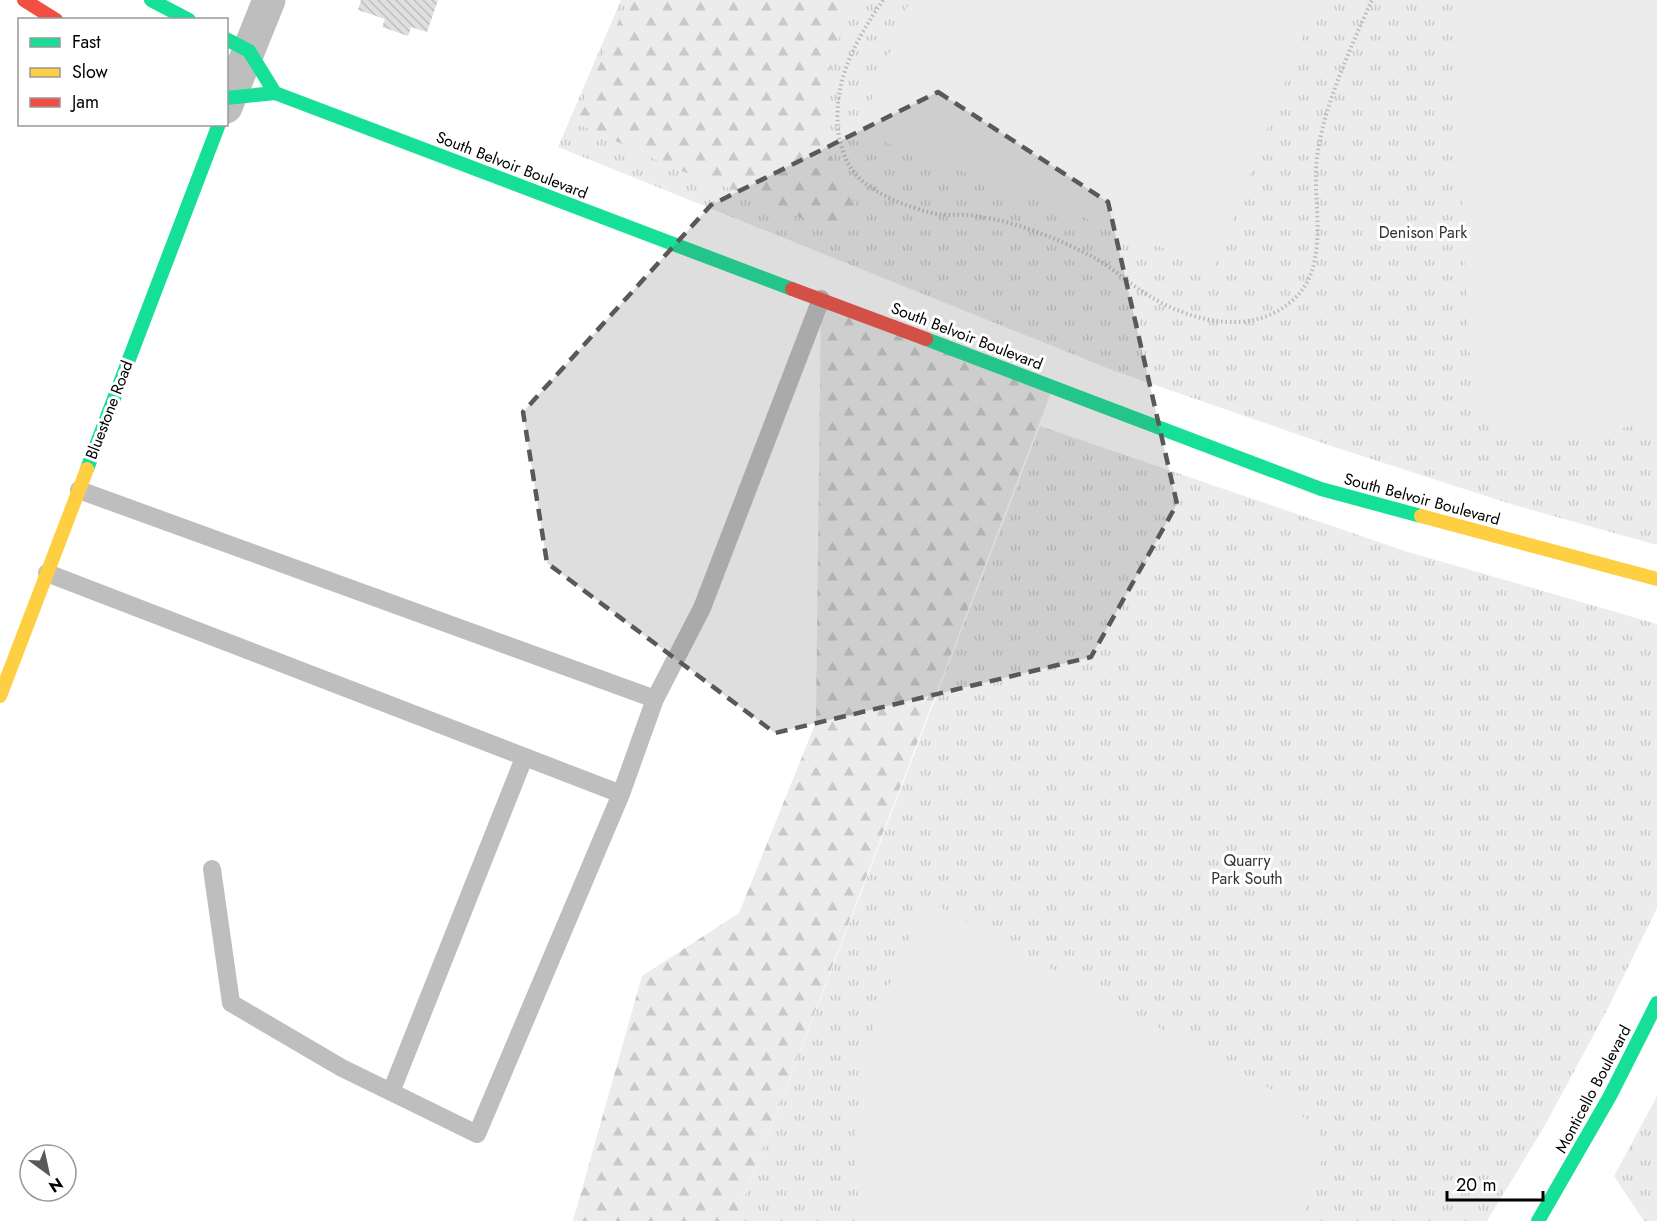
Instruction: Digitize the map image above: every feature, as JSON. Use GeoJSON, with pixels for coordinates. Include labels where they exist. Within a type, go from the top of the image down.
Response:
{"type":"FeatureCollection","features":[{"type":"Feature","properties":{"kind":"street"},"geometry":{"type":"LineString","coordinates":[[24,0],[53,18]]}},
{"type":"Feature","properties":{"kind":"street"},"geometry":{"type":"LineString","coordinates":[[152,0],[185,18]]}},
{"type":"Feature","properties":{"kind":"street","name":"Bluestone Road"},"geometry":{"type":"LineString","coordinates":[[228,93],[238,45],[269,0]]}},
{"type":"Feature","properties":{"kind":"street"},"geometry":{"type":"LineString","coordinates":[[238,45],[275,93]]}},
{"type":"Feature","properties":{"kind":"street","name":"South Belvoir Boulevard"},"geometry":{"type":"LineString","coordinates":[[228,106],[275,93],[1321,489],[1657,579]]}},
{"type":"Feature","properties":{"kind":"street","name":"Bluestone Road"},"geometry":{"type":"LineString","coordinates":[[0,696],[218,126]]}},
{"type":"Feature","properties":{"kind":"street","name":"Monticello Boulevard"},"geometry":{"type":"LineString","coordinates":[[1538,1221],[1611,1096],[1657,1003]]}},
{"type":"Feature","properties":{"kind":"lane"},"geometry":{"type":"LineString","coordinates":[[212,869],[231,1003],[342,1068],[477,1134],[621,794],[655,699],[702,608],[821,298]]}},
{"type":"Feature","properties":{"kind":"lane"},"geometry":{"type":"LineString","coordinates":[[79,490],[655,699]]}},
{"type":"Feature","properties":{"kind":"lane"},"geometry":{"type":"LineString","coordinates":[[47,573],[621,794]]}},
{"type":"Feature","properties":{"kind":"lane"},"geometry":{"type":"LineString","coordinates":[[391,1092],[524,758]]}},
{"type":"Feature","properties":{"kind":"path"},"geometry":{"type":"LineString","coordinates":[[883,0],[854,46],[841,80],[836,110],[840,143],[846,160],[857,176],[873,189],[927,212],[944,216],[967,215],[1043,234],[1100,261],[1146,294],[1178,311],[1213,321],[1233,323],[1252,320],[1280,308],[1297,295],[1310,275],[1317,253],[1318,145],[1330,104],[1372,0]]}},
{"type":"Feature","properties":{"kind":"highlighted area"},"geometry":{"type":"Polygon","coordinates":[[[938,92],[1108,202],[1177,504],[1091,657],[775,733],[547,563],[523,412],[711,205],[938,92]]]}},
{"type":"Feature","properties":{"kind":"green space","name":"Denison Park"},"geometry":{"type":"Polygon","coordinates":[[[621,0],[1657,0],[1657,545],[1514,505],[1331,446],[1112,370],[558,147],[621,0]]]}},
{"type":"Feature","properties":{"kind":"green space"},"geometry":{"type":"Polygon","coordinates":[[[628,0],[851,0],[830,68],[819,135],[856,206],[832,235],[776,205],[676,169],[574,122],[628,0]]]}},
{"type":"Feature","properties":{"kind":"green space"},"geometry":{"type":"Polygon","coordinates":[[[910,0],[1317,0],[1214,267],[859,132],[910,0]]]}},
{"type":"Feature","properties":{"kind":"green space"},"geometry":{"type":"Polygon","coordinates":[[[1456,0],[1657,0],[1657,415],[1624,428],[1570,440],[1534,439],[1516,435],[1473,416],[1452,5],[1456,0]]]}},
{"type":"Feature","properties":{"kind":"green space"},"geometry":{"type":"Polygon","coordinates":[[[821,299],[1053,387],[735,1221],[573,1221],[642,976],[739,913],[816,722],[821,299]]]}},
{"type":"Feature","properties":{"kind":"green space","name":"Quarry Park South"},"geometry":{"type":"Polygon","coordinates":[[[1040,426],[1408,552],[1657,624],[1657,908],[1606,1012],[1544,1127],[1487,1221],[735,1221],[1040,426]]]}},
{"type":"Feature","properties":{"kind":"green space"},"geometry":{"type":"Polygon","coordinates":[[[930,902],[1296,1103],[1292,1110],[1317,1125],[1327,1152],[1312,1178],[1320,1183],[1299,1221],[862,1221],[857,1179],[856,1137],[859,1096],[867,1056],[892,977],[930,902]]]}},
{"type":"Feature","properties":{"kind":"green space"},"geometry":{"type":"Polygon","coordinates":[[[1657,1096],[1657,1221],[1644,1221],[1614,1176],[1657,1096]]]}},
{"type":"Feature","properties":{"kind":"building"},"geometry":{"type":"Polygon","coordinates":[[[361,0],[438,0],[427,32],[411,27],[408,36],[382,27],[385,19],[358,10],[361,0]]]}},
{"type":"Feature","properties":{"kind":"traffic: fast"},"geometry":{"type":"LineString","coordinates":[[151,0],[185,18]]}},
{"type":"Feature","properties":{"kind":"traffic: fast"},"geometry":{"type":"LineString","coordinates":[[228,40],[249,51],[275,93]]}},
{"type":"Feature","properties":{"kind":"traffic: fast"},"geometry":{"type":"LineString","coordinates":[[228,98],[275,93],[792,289]]}},
{"type":"Feature","properties":{"kind":"traffic: fast"},"geometry":{"type":"LineString","coordinates":[[87,469],[218,126]]}},
{"type":"Feature","properties":{"kind":"traffic: fast"},"geometry":{"type":"LineString","coordinates":[[926,339],[1321,489],[1421,516]]}},
{"type":"Feature","properties":{"kind":"traffic: fast"},"geometry":{"type":"LineString","coordinates":[[1538,1221],[1610,1096],[1657,1003]]}},
{"type":"Feature","properties":{"kind":"traffic: slow"},"geometry":{"type":"LineString","coordinates":[[0,696],[87,469]]}},
{"type":"Feature","properties":{"kind":"traffic: slow"},"geometry":{"type":"LineString","coordinates":[[1421,516],[1657,579]]}},
{"type":"Feature","properties":{"kind":"traffic: jam"},"geometry":{"type":"LineString","coordinates":[[24,0],[53,18]]}},
{"type":"Feature","properties":{"kind":"traffic: jam"},"geometry":{"type":"LineString","coordinates":[[792,289],[926,339]]}}]}
